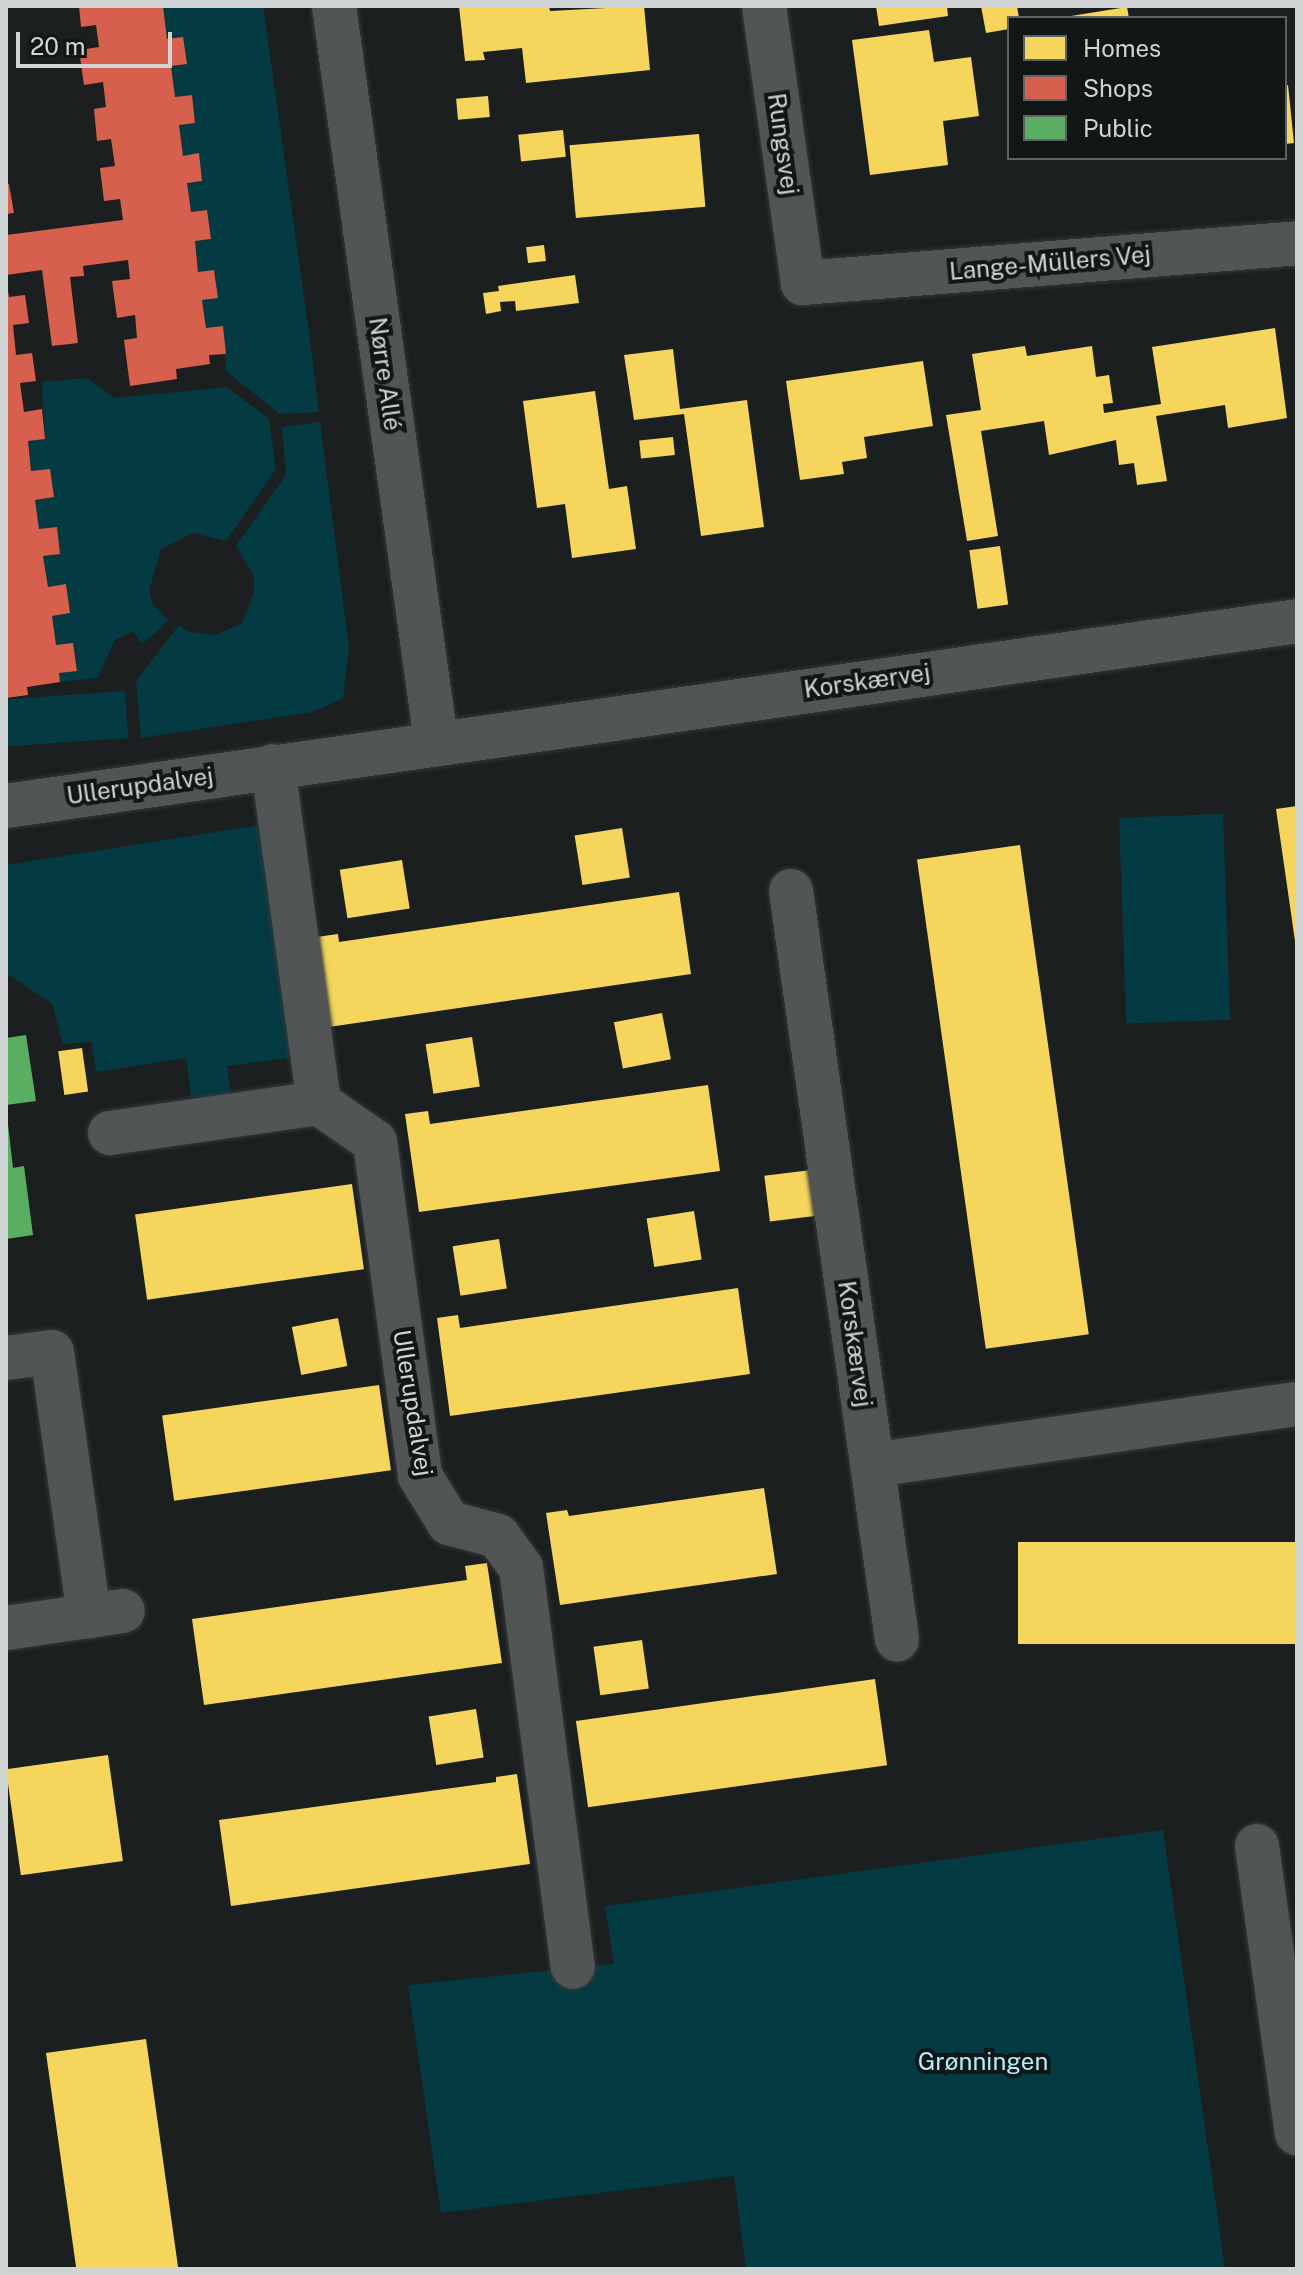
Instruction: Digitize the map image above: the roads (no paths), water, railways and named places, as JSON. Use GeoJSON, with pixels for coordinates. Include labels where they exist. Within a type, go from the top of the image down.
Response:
{"type":"FeatureCollection","features":[{"type":"Feature","properties":{"kind":"street","name":"Nørre Allé"},"geometry":{"type":"LineString","coordinates":[[334,6],[436,741]]}},
{"type":"Feature","properties":{"kind":"street","name":"Rungsvej"},"geometry":{"type":"LineString","coordinates":[[764,6],[803,283]]}},
{"type":"Feature","properties":{"kind":"street","name":"Lange-Müllers Vej"},"geometry":{"type":"LineString","coordinates":[[803,283],[1297,243]]}},
{"type":"Feature","properties":{"kind":"street","name":"Korskærvej"},"geometry":{"type":"LineString","coordinates":[[436,741],[1297,621]]}},
{"type":"Feature","properties":{"kind":"street","name":"Ullerupdalvej"},"geometry":{"type":"LineString","coordinates":[[6,806],[436,741]]}},
{"type":"Feature","properties":{"kind":"street"},"geometry":{"type":"LineString","coordinates":[[110,1133],[319,1103],[273,766]]}},
{"type":"Feature","properties":{"kind":"street","name":"Korskærvej"},"geometry":{"type":"LineString","coordinates":[[791,891],[897,1640]]}},
{"type":"Feature","properties":{"kind":"street","name":"Ullerupdalvej"},"geometry":{"type":"LineString","coordinates":[[319,1103],[375,1142],[420,1476],[449,1523],[498,1536],[521,1568],[573,1967]]}},
{"type":"Feature","properties":{"kind":"street"},"geometry":{"type":"LineString","coordinates":[[6,1358],[52,1352],[106,1613],[6,1628]]}},
{"type":"Feature","properties":{"kind":"street"},"geometry":{"type":"LineString","coordinates":[[873,1465],[1297,1404]]}},
{"type":"Feature","properties":{"kind":"street"},"geometry":{"type":"LineString","coordinates":[[1257,1846],[1297,2133]]}},
{"type":"Feature","properties":{"kind":"park label","name":"Grønningen"},"geometry":{"type":"Point","coordinates":[983,2062]}}]}
